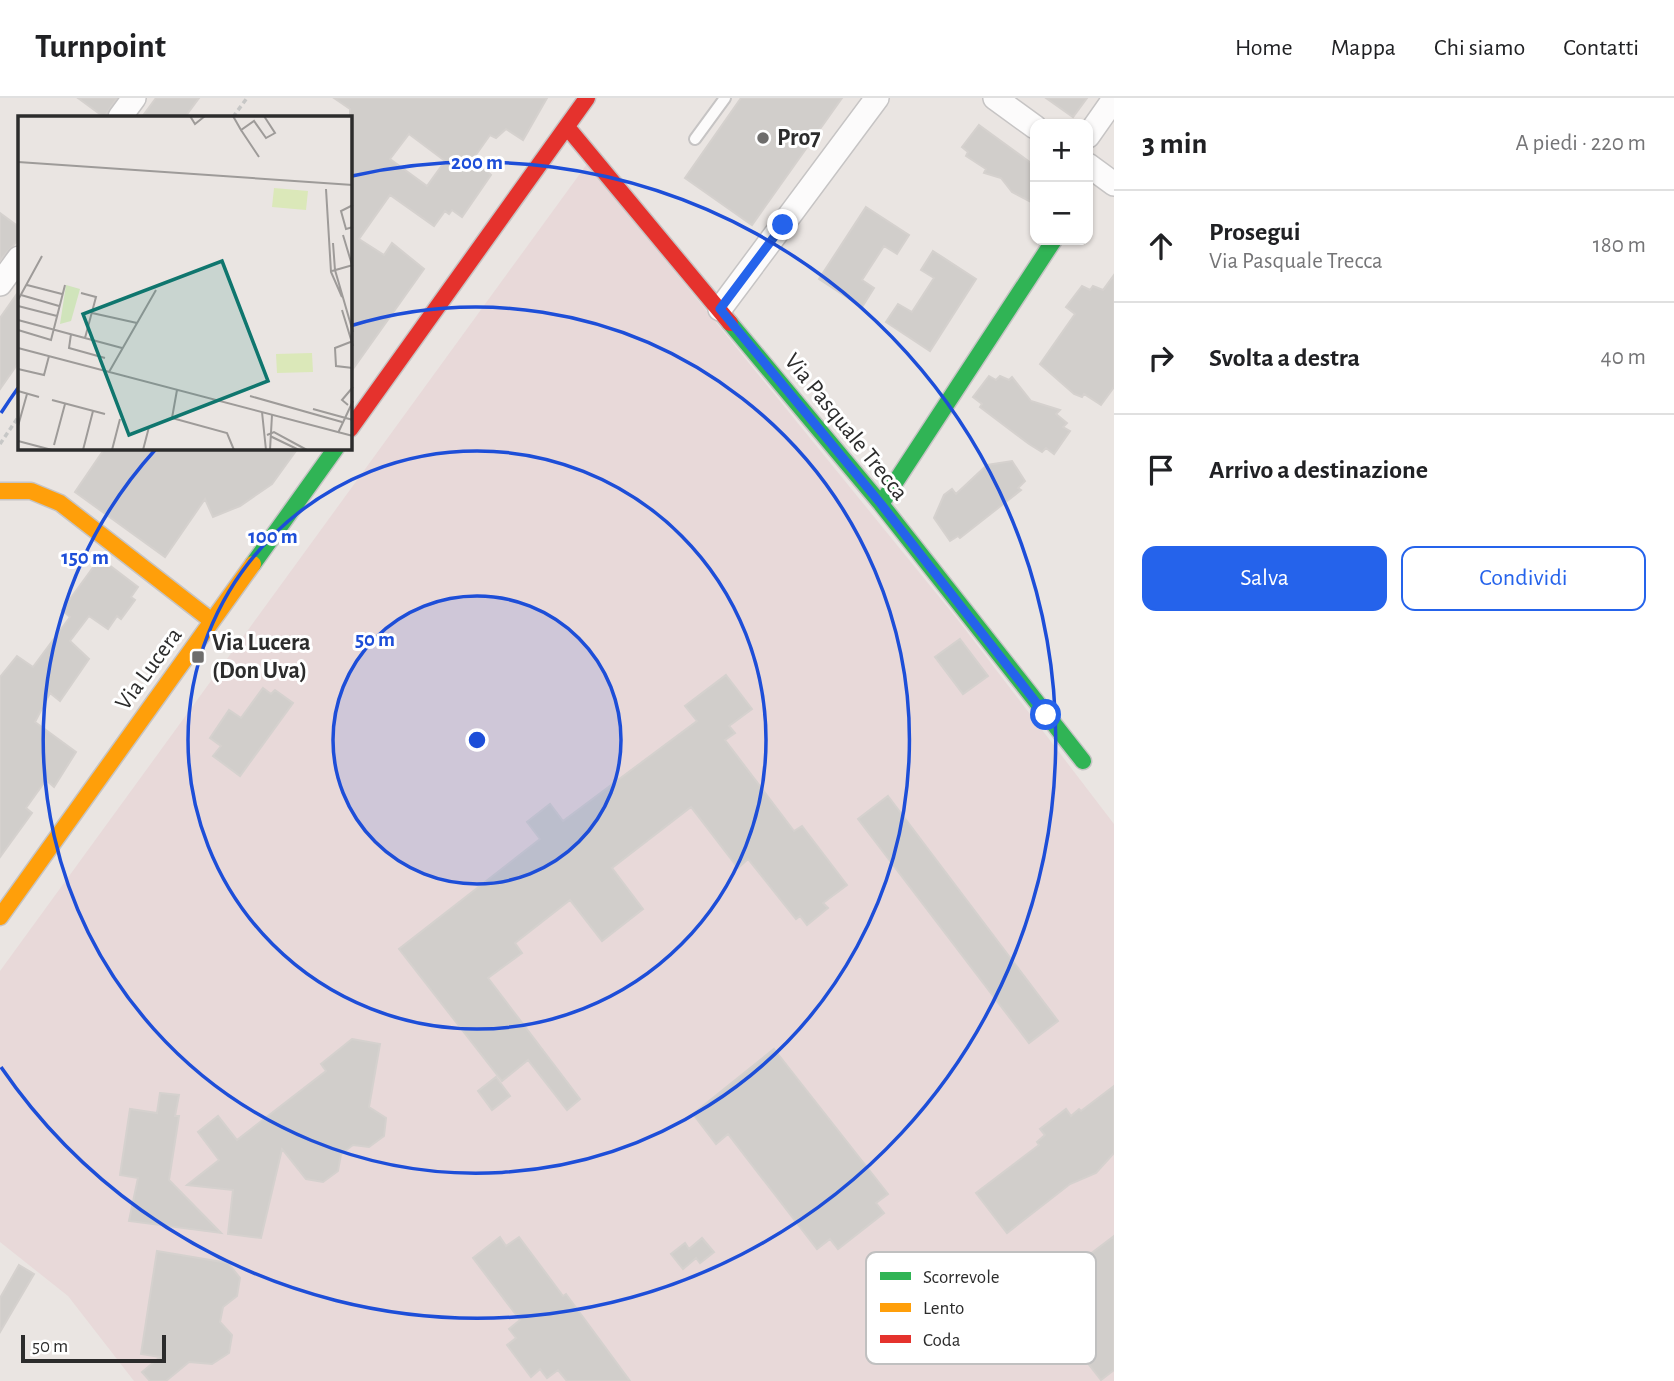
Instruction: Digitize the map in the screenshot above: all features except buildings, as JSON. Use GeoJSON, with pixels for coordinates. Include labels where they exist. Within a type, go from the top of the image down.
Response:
{"type":"FeatureCollection","features":[{"type":"Feature","properties":{"kind":"street"},"geometry":{"type":"LineString","coordinates":[[121,116],[134,98]]}},
{"type":"Feature","properties":{"kind":"street"},"geometry":{"type":"LineString","coordinates":[[352,426],[587,98]]}},
{"type":"Feature","properties":{"kind":"street"},"geometry":{"type":"LineString","coordinates":[[720,309],[877,98]]}},
{"type":"Feature","properties":{"kind":"street"},"geometry":{"type":"LineString","coordinates":[[1093,129],[1114,99]]}},
{"type":"Feature","properties":{"kind":"street"},"geometry":{"type":"LineString","coordinates":[[1006,101],[1030,123]]}},
{"type":"Feature","properties":{"kind":"street","name":"Via Pasquale Trecca"},"geometry":{"type":"LineString","coordinates":[[567,127],[881,504],[1083,761]]}},
{"type":"Feature","properties":{"kind":"street"},"geometry":{"type":"LineString","coordinates":[[881,504],[1051,245]]}},
{"type":"Feature","properties":{"kind":"street"},"geometry":{"type":"LineString","coordinates":[[1,280],[18,259]]}},
{"type":"Feature","properties":{"kind":"street","name":"Via Lucera"},"geometry":{"type":"LineString","coordinates":[[0,917],[335,450]]}},
{"type":"Feature","properties":{"kind":"street"},"geometry":{"type":"LineString","coordinates":[[0,491],[16,488],[41,492],[60,503],[212,621]]}},
{"type":"Feature","properties":{"kind":"lane"},"geometry":{"type":"LineString","coordinates":[[695,139],[724,98]]}},
{"type":"Feature","properties":{"kind":"path"},"geometry":{"type":"LineString","coordinates":[[234,116],[247,98]]}},
{"type":"Feature","properties":{"kind":"path"},"geometry":{"type":"LineString","coordinates":[[0,444],[18,417]]}},
{"type":"Feature","properties":{"kind":"shaded area"},"geometry":{"type":"Polygon","coordinates":[[[587,164],[958,620],[1114,824],[1114,1381],[134,1381],[68,1296],[0,1242],[0,971],[587,164]]]}},
{"type":"Feature","properties":{"kind":"traffic: fast"},"geometry":{"type":"LineString","coordinates":[[881,504],[1051,245]]}},
{"type":"Feature","properties":{"kind":"traffic: fast"},"geometry":{"type":"LineString","coordinates":[[730,323],[881,504],[1083,761]]}},
{"type":"Feature","properties":{"kind":"traffic: fast"},"geometry":{"type":"LineString","coordinates":[[253,564],[335,450]]}},
{"type":"Feature","properties":{"kind":"traffic: slow"},"geometry":{"type":"LineString","coordinates":[[0,491],[31,491],[60,503],[212,621]]}},
{"type":"Feature","properties":{"kind":"traffic: slow"},"geometry":{"type":"LineString","coordinates":[[0,917],[253,564]]}},
{"type":"Feature","properties":{"kind":"traffic: jam"},"geometry":{"type":"LineString","coordinates":[[352,426],[587,98]]}},
{"type":"Feature","properties":{"kind":"traffic: jam"},"geometry":{"type":"LineString","coordinates":[[567,127],[730,323]]}},
{"type":"Feature","properties":{"kind":"place","name":"Pro7"},"geometry":{"type":"Point","coordinates":[763,138]}},
{"type":"Feature","properties":{"kind":"place","name":"Via Lucera (Don Uva)"},"geometry":{"type":"Point","coordinates":[198,657]}},
{"type":"Feature","properties":{"kind":"route"},"geometry":{"type":"LineString","coordinates":[[783,225],[720,309],[881,504],[1046,715]]}}]}
